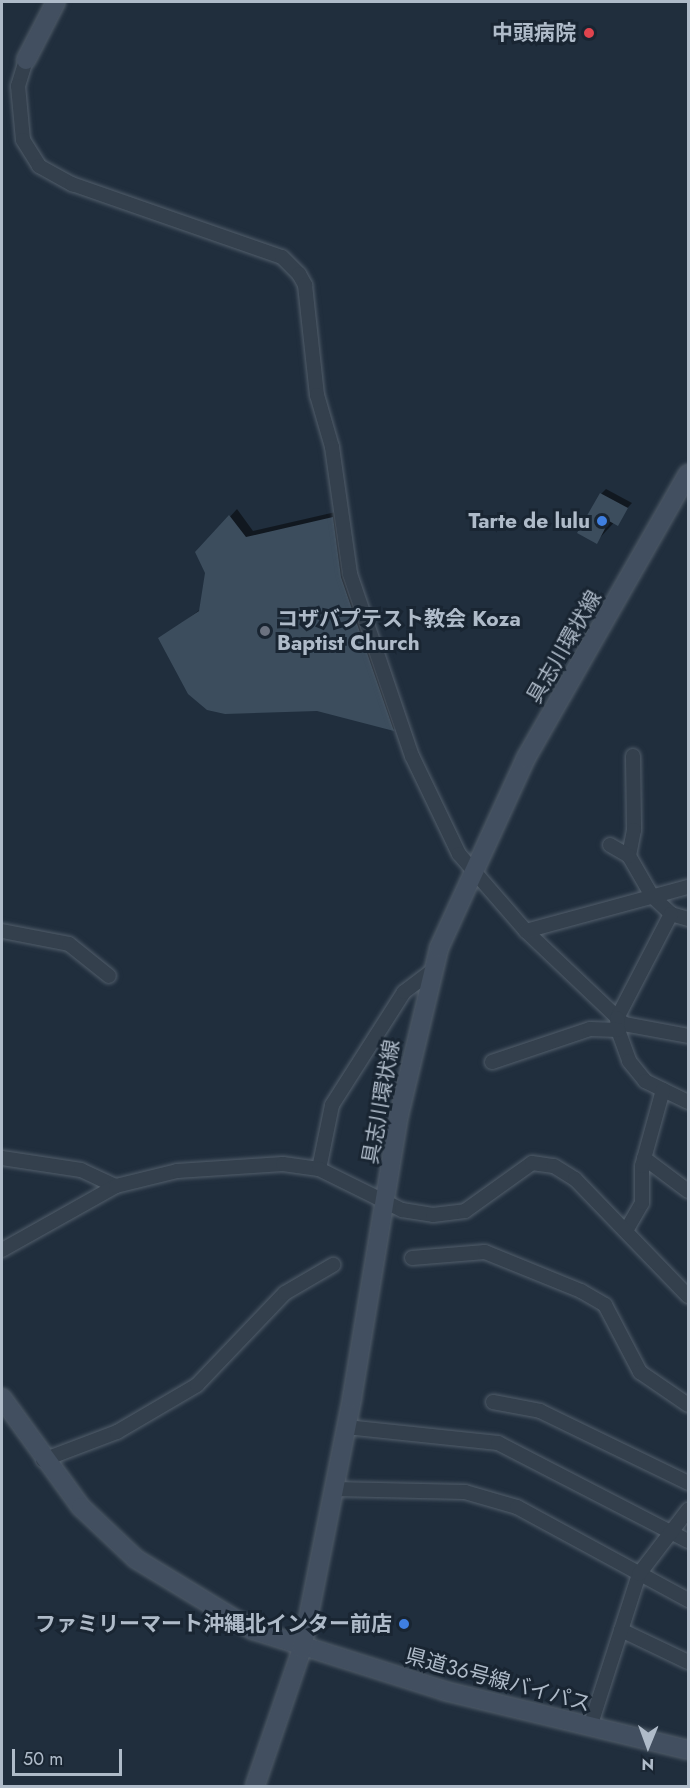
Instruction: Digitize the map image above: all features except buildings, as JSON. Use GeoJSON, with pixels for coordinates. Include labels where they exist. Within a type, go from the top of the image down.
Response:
{"type":"FeatureCollection","features":[{"type":"Feature","properties":{"kind":"main road"},"geometry":{"type":"LineString","coordinates":[[26,60],[56,2]]}},
{"type":"Feature","properties":{"kind":"main road","name":"具志川環状線"},"geometry":{"type":"LineString","coordinates":[[255,1786],[302,1648],[346,1427],[386,1199],[433,970],[471,871],[526,758],[688,474]]}},
{"type":"Feature","properties":{"kind":"main road","name":"県道36号線バイパス"},"geometry":{"type":"LineString","coordinates":[[2,1398],[43,1460],[81,1507],[136,1559],[206,1605],[302,1648],[590,1727],[688,1750]]}},
{"type":"Feature","properties":{"kind":"street"},"geometry":{"type":"LineString","coordinates":[[26,60],[18,86],[23,140],[39,166],[72,184],[282,257],[305,285],[317,395],[362,620],[412,756],[471,871],[617,1024],[628,1061],[645,1081],[688,1102]]}},
{"type":"Feature","properties":{"kind":"street"},"geometry":{"type":"LineString","coordinates":[[629,856],[634,830],[633,756]]}},
{"type":"Feature","properties":{"kind":"street"},"geometry":{"type":"LineString","coordinates":[[610,845],[629,856],[652,896],[671,914],[688,919]]}},
{"type":"Feature","properties":{"kind":"street"},"geometry":{"type":"LineString","coordinates":[[526,931],[688,887]]}},
{"type":"Feature","properties":{"kind":"street"},"geometry":{"type":"LineString","coordinates":[[617,1024],[671,914]]}},
{"type":"Feature","properties":{"kind":"street"},"geometry":{"type":"LineString","coordinates":[[2,931],[69,944],[109,976]]}},
{"type":"Feature","properties":{"kind":"street"},"geometry":{"type":"LineString","coordinates":[[319,1169],[332,1105],[404,992],[433,970]]}},
{"type":"Feature","properties":{"kind":"street"},"geometry":{"type":"LineString","coordinates":[[492,1062],[590,1029],[617,1024],[688,1036]]}},
{"type":"Feature","properties":{"kind":"street"},"geometry":{"type":"LineString","coordinates":[[627,1229],[642,1203],[645,1158],[663,1090]]}},
{"type":"Feature","properties":{"kind":"street"},"geometry":{"type":"LineString","coordinates":[[2,1158],[81,1170],[116,1186]]}},
{"type":"Feature","properties":{"kind":"street"},"geometry":{"type":"LineString","coordinates":[[645,1158],[688,1191]]}},
{"type":"Feature","properties":{"kind":"street"},"geometry":{"type":"LineString","coordinates":[[2,1250],[116,1186],[177,1171],[283,1164],[319,1169],[386,1199],[402,1210],[432,1215],[465,1211],[532,1163],[554,1166],[574,1179],[627,1229],[688,1296]]}},
{"type":"Feature","properties":{"kind":"street"},"geometry":{"type":"LineString","coordinates":[[412,1258],[485,1252],[581,1291],[605,1305],[640,1372],[688,1405]]}},
{"type":"Feature","properties":{"kind":"street"},"geometry":{"type":"LineString","coordinates":[[43,1460],[117,1432],[197,1385],[285,1293],[333,1265]]}},
{"type":"Feature","properties":{"kind":"street"},"geometry":{"type":"LineString","coordinates":[[493,1402],[540,1411],[688,1483]]}},
{"type":"Feature","properties":{"kind":"street"},"geometry":{"type":"LineString","coordinates":[[346,1427],[498,1443],[688,1541]]}},
{"type":"Feature","properties":{"kind":"street"},"geometry":{"type":"LineString","coordinates":[[334,1489],[465,1492],[560,1526],[639,1574],[688,1600]]}},
{"type":"Feature","properties":{"kind":"street"},"geometry":{"type":"LineString","coordinates":[[590,1727],[639,1574],[688,1510]]}},
{"type":"Feature","properties":{"kind":"street"},"geometry":{"type":"LineString","coordinates":[[621,1630],[688,1662]]}},
{"type":"Feature","properties":{"kind":"place","name":"中頭病院"},"geometry":{"type":"Point","coordinates":[589,33]}},
{"type":"Feature","properties":{"kind":"place","name":"Tarte de lulu"},"geometry":{"type":"Point","coordinates":[602,521]}},
{"type":"Feature","properties":{"kind":"place","name":"コザバプテスト教会 Koza Baptist Church"},"geometry":{"type":"Point","coordinates":[265,631]}},
{"type":"Feature","properties":{"kind":"place","name":"ファミリーマート沖縄北インター前店"},"geometry":{"type":"Point","coordinates":[404,1624]}}]}
